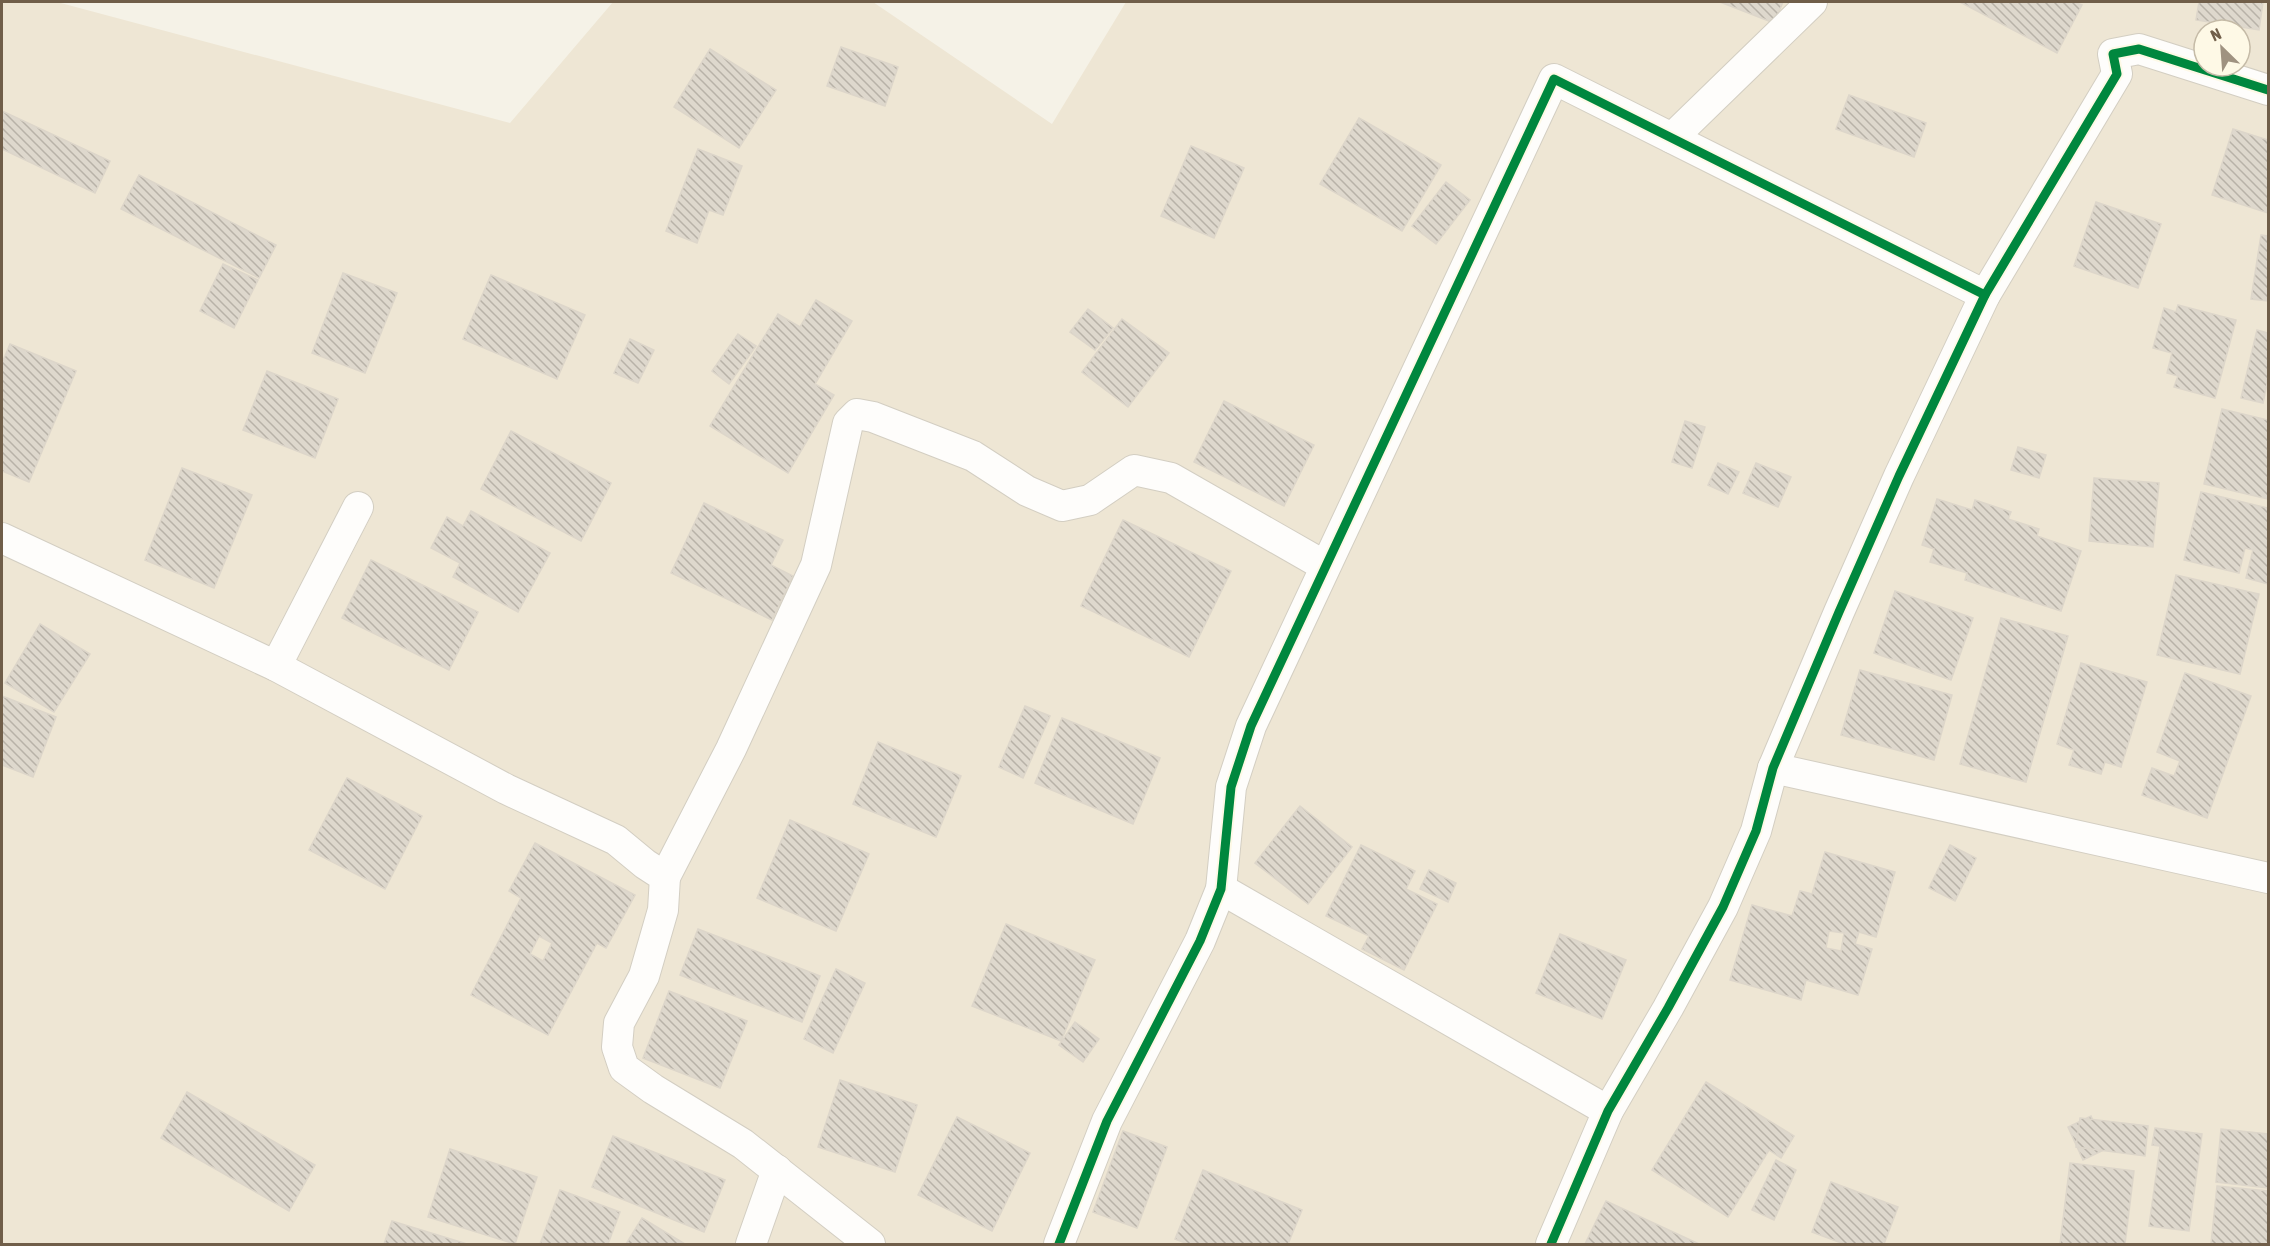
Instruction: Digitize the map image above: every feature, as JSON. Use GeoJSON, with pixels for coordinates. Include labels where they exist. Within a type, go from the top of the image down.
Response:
{"type":"FeatureCollection","features":[{"type":"Feature","properties":{"kind":"street"},"geometry":{"type":"LineString","coordinates":[[1672,138],[1812,2]]}},
{"type":"Feature","properties":{"kind":"street"},"geometry":{"type":"LineString","coordinates":[[1551,1245],[1608,1111],[1723,907],[1755,831],[1773,768],[1899,476],[1985,295],[2117,74],[2113,54],[2139,49],[2268,90]]}},
{"type":"Feature","properties":{"kind":"street"},"geometry":{"type":"LineString","coordinates":[[1059,1245],[1107,1121],[1200,942],[1221,889],[1232,787],[1251,726],[1554,79],[1985,295]]}},
{"type":"Feature","properties":{"kind":"street"},"geometry":{"type":"LineString","coordinates":[[870,1245],[743,1144],[653,1089],[624,1068],[617,1047],[620,1023],[644,976],[663,910],[665,877],[731,749],[816,565],[848,423],[857,414],[873,417],[973,456],[1027,491],[1062,506],[1090,500],[1134,470],[1171,478],[1325,566]]}},
{"type":"Feature","properties":{"kind":"street"},"geometry":{"type":"LineString","coordinates":[[276,666],[358,507]]}},
{"type":"Feature","properties":{"kind":"street"},"geometry":{"type":"LineString","coordinates":[[2,538],[276,666],[506,789],[616,840],[665,877]]}},
{"type":"Feature","properties":{"kind":"street"},"geometry":{"type":"LineString","coordinates":[[1773,768],[2268,878]]}},
{"type":"Feature","properties":{"kind":"street"},"geometry":{"type":"LineString","coordinates":[[1221,889],[1608,1111]]}},
{"type":"Feature","properties":{"kind":"street"},"geometry":{"type":"LineString","coordinates":[[751,1245],[777,1170]]}},
{"type":"Feature","properties":{"kind":"shaded area"},"geometry":{"type":"Polygon","coordinates":[[[2,2],[57,2],[510,123],[613,2],[873,2],[1052,124],[1126,2],[2268,2],[2268,1244],[2,1244],[2,2]]]}},
{"type":"Feature","properties":{"kind":"building"},"geometry":{"type":"Polygon","coordinates":[[[1720,2],[1783,2],[1774,23],[1720,2]]]}},
{"type":"Feature","properties":{"kind":"building"},"geometry":{"type":"Polygon","coordinates":[[[1960,2],[2074,2],[2082,5],[2057,53],[1960,2]]]}},
{"type":"Feature","properties":{"kind":"building"},"geometry":{"type":"Polygon","coordinates":[[[2199,2],[2263,2],[2259,30],[2252,29],[2252,18],[2196,18],[2199,2]]]}},
{"type":"Feature","properties":{"kind":"building"},"geometry":{"type":"Polygon","coordinates":[[[841,47],[898,67],[885,106],[827,86],[841,47]]]}},
{"type":"Feature","properties":{"kind":"building"},"geometry":{"type":"Polygon","coordinates":[[[710,49],[776,90],[739,148],[674,107],[710,49]]]}},
{"type":"Feature","properties":{"kind":"building"},"geometry":{"type":"Polygon","coordinates":[[[1849,95],[1926,123],[1914,157],[1836,129],[1849,95]]]}},
{"type":"Feature","properties":{"kind":"building"},"geometry":{"type":"Polygon","coordinates":[[[2,111],[110,161],[95,193],[2,149],[2,111]]]}},
{"type":"Feature","properties":{"kind":"building"},"geometry":{"type":"Polygon","coordinates":[[[1359,118],[1441,165],[1402,231],[1320,184],[1359,118]]]}},
{"type":"Feature","properties":{"kind":"building"},"geometry":{"type":"Polygon","coordinates":[[[2233,129],[2268,140],[2268,213],[2212,195],[2233,129]]]}},
{"type":"Feature","properties":{"kind":"building"},"geometry":{"type":"Polygon","coordinates":[[[1191,146],[1244,168],[1214,238],[1161,216],[1191,146]]]}},
{"type":"Feature","properties":{"kind":"building"},"geometry":{"type":"Polygon","coordinates":[[[698,149],[742,166],[723,215],[709,210],[697,243],[666,231],[698,149]]]}},
{"type":"Feature","properties":{"kind":"building"},"geometry":{"type":"Polygon","coordinates":[[[139,175],[276,245],[259,278],[121,209],[139,175]]]}},
{"type":"Feature","properties":{"kind":"building"},"geometry":{"type":"Polygon","coordinates":[[[1446,182],[1470,200],[1436,244],[1412,226],[1446,182]]]}},
{"type":"Feature","properties":{"kind":"building"},"geometry":{"type":"Polygon","coordinates":[[[2096,202],[2161,224],[2138,288],[2074,266],[2096,202]]]}},
{"type":"Feature","properties":{"kind":"building"},"geometry":{"type":"Polygon","coordinates":[[[2261,235],[2268,236],[2268,301],[2251,299],[2261,235]]]}},
{"type":"Feature","properties":{"kind":"building"},"geometry":{"type":"Polygon","coordinates":[[[223,264],[258,280],[234,328],[200,311],[223,264]]]}},
{"type":"Feature","properties":{"kind":"building"},"geometry":{"type":"Polygon","coordinates":[[[343,273],[397,293],[365,373],[312,353],[343,273]]]}},
{"type":"Feature","properties":{"kind":"building"},"geometry":{"type":"Polygon","coordinates":[[[491,275],[585,315],[557,379],[463,339],[491,275]]]}},
{"type":"Feature","properties":{"kind":"building"},"geometry":{"type":"Polygon","coordinates":[[[816,300],[852,321],[815,384],[834,395],[788,473],[710,426],[778,314],[800,327],[816,300]]]}},
{"type":"Feature","properties":{"kind":"building"},"geometry":{"type":"Polygon","coordinates":[[[2178,305],[2236,320],[2215,398],[2174,387],[2178,376],[2167,373],[2172,353],[2153,348],[2164,308],[2176,312],[2178,305]]]}},
{"type":"Feature","properties":{"kind":"building"},"geometry":{"type":"Polygon","coordinates":[[[1088,309],[1113,328],[1095,350],[1070,332],[1088,309]]]}},
{"type":"Feature","properties":{"kind":"building"},"geometry":{"type":"Polygon","coordinates":[[[1122,319],[1169,353],[1128,407],[1082,372],[1122,319]]]}},
{"type":"Feature","properties":{"kind":"building"},"geometry":{"type":"Polygon","coordinates":[[[2257,330],[2268,333],[2268,379],[2263,403],[2241,398],[2257,330]]]}},
{"type":"Feature","properties":{"kind":"building"},"geometry":{"type":"Polygon","coordinates":[[[738,334],[756,346],[729,384],[712,371],[738,334]]]}},
{"type":"Feature","properties":{"kind":"building"},"geometry":{"type":"Polygon","coordinates":[[[630,339],[654,350],[638,383],[614,373],[630,339]]]}},
{"type":"Feature","properties":{"kind":"building"},"geometry":{"type":"Polygon","coordinates":[[[10,344],[76,371],[29,482],[2,471],[2,363],[10,344]]]}},
{"type":"Feature","properties":{"kind":"building"},"geometry":{"type":"Polygon","coordinates":[[[267,371],[338,399],[315,458],[243,430],[267,371]]]}},
{"type":"Feature","properties":{"kind":"building"},"geometry":{"type":"Polygon","coordinates":[[[1224,401],[1314,445],[1284,506],[1194,462],[1224,401]]]}},
{"type":"Feature","properties":{"kind":"building"},"geometry":{"type":"Polygon","coordinates":[[[2222,409],[2268,420],[2268,499],[2204,484],[2222,409]]]}},
{"type":"Feature","properties":{"kind":"building"},"geometry":{"type":"Polygon","coordinates":[[[1685,421],[1705,427],[1692,468],[1672,462],[1685,421]]]}},
{"type":"Feature","properties":{"kind":"building"},"geometry":{"type":"Polygon","coordinates":[[[511,431],[611,483],[581,541],[481,489],[511,431]]]}},
{"type":"Feature","properties":{"kind":"building"},"geometry":{"type":"Polygon","coordinates":[[[2018,447],[2046,455],[2039,478],[2011,470],[2018,447]]]}},
{"type":"Feature","properties":{"kind":"building"},"geometry":{"type":"Polygon","coordinates":[[[1718,463],[1739,472],[1728,494],[1708,485],[1718,463]]]}},
{"type":"Feature","properties":{"kind":"building"},"geometry":{"type":"Polygon","coordinates":[[[1756,463],[1791,477],[1778,507],[1743,493],[1756,463]]]}},
{"type":"Feature","properties":{"kind":"building"},"geometry":{"type":"Polygon","coordinates":[[[182,468],[252,495],[214,588],[145,560],[182,468]]]}},
{"type":"Feature","properties":{"kind":"building"},"geometry":{"type":"Polygon","coordinates":[[[2094,478],[2159,483],[2153,547],[2089,541],[2094,478]]]}},
{"type":"Feature","properties":{"kind":"building"},"geometry":{"type":"Polygon","coordinates":[[[2201,492],[2268,508],[2268,584],[2246,578],[2253,550],[2245,548],[2239,573],[2184,560],[2201,492]]]}},
{"type":"Feature","properties":{"kind":"building"},"geometry":{"type":"Polygon","coordinates":[[[1937,499],[1972,510],[1975,500],[2011,512],[2008,519],[2039,529],[2037,536],[2081,551],[2061,611],[1965,580],[1967,573],[1930,562],[1934,549],[1922,545],[1937,499]]]}},
{"type":"Feature","properties":{"kind":"building"},"geometry":{"type":"Polygon","coordinates":[[[704,503],[783,540],[771,565],[793,576],[772,620],[671,573],[704,503]]]}},
{"type":"Feature","properties":{"kind":"building"},"geometry":{"type":"Polygon","coordinates":[[[471,511],[550,553],[518,612],[453,577],[460,563],[431,548],[447,517],[463,526],[471,511]]]}},
{"type":"Feature","properties":{"kind":"building"},"geometry":{"type":"Polygon","coordinates":[[[1123,520],[1231,571],[1189,657],[1081,606],[1123,520]]]}},
{"type":"Feature","properties":{"kind":"building"},"geometry":{"type":"Polygon","coordinates":[[[371,560],[478,612],[449,670],[342,618],[371,560]]]}},
{"type":"Feature","properties":{"kind":"building"},"geometry":{"type":"Polygon","coordinates":[[[2176,575],[2259,594],[2240,674],[2157,655],[2176,575]]]}},
{"type":"Feature","properties":{"kind":"building"},"geometry":{"type":"Polygon","coordinates":[[[1895,591],[1973,618],[1951,680],[1874,653],[1895,591]]]}},
{"type":"Feature","properties":{"kind":"building"},"geometry":{"type":"Polygon","coordinates":[[[2001,618],[2068,636],[2026,782],[1960,764],[2001,618]]]}},
{"type":"Feature","properties":{"kind":"building"},"geometry":{"type":"Polygon","coordinates":[[[40,624],[90,654],[54,712],[5,683],[40,624]]]}},
{"type":"Feature","properties":{"kind":"building"},"geometry":{"type":"Polygon","coordinates":[[[2081,663],[2147,682],[2121,767],[2105,762],[2101,774],[2069,765],[2074,750],[2057,744],[2081,663]]]}},
{"type":"Feature","properties":{"kind":"building"},"geometry":{"type":"Polygon","coordinates":[[[1860,670],[1952,695],[1934,760],[1841,735],[1860,670]]]}},
{"type":"Feature","properties":{"kind":"building"},"geometry":{"type":"Polygon","coordinates":[[[2185,673],[2251,696],[2207,818],[2142,795],[2152,768],[2174,776],[2180,761],[2157,752],[2185,673]]]}},
{"type":"Feature","properties":{"kind":"building"},"geometry":{"type":"Polygon","coordinates":[[[2,696],[56,717],[33,777],[2,765],[2,696]]]}},
{"type":"Feature","properties":{"kind":"building"},"geometry":{"type":"Polygon","coordinates":[[[1025,706],[1050,716],[1023,778],[999,767],[1025,706]]]}},
{"type":"Feature","properties":{"kind":"building"},"geometry":{"type":"Polygon","coordinates":[[[1062,718],[1160,758],[1133,824],[1035,783],[1062,718]]]}},
{"type":"Feature","properties":{"kind":"building"},"geometry":{"type":"Polygon","coordinates":[[[878,742],[961,776],[936,837],[853,804],[878,742]]]}},
{"type":"Feature","properties":{"kind":"building"},"geometry":{"type":"Polygon","coordinates":[[[347,778],[422,816],[385,889],[309,850],[347,778]]]}},
{"type":"Feature","properties":{"kind":"building"},"geometry":{"type":"Polygon","coordinates":[[[1300,806],[1352,847],[1308,904],[1255,863],[1300,806]]]}},
{"type":"Feature","properties":{"kind":"building"},"geometry":{"type":"Polygon","coordinates":[[[790,820],[869,854],[836,931],[757,898],[790,820]]]}},
{"type":"Feature","properties":{"kind":"building"},"geometry":{"type":"Polygon","coordinates":[[[535,843],[635,895],[606,948],[597,943],[548,1035],[471,995],[521,898],[509,891],[535,843]],[[539,936],[530,954],[543,961],[552,943],[539,936]]]}},
{"type":"Feature","properties":{"kind":"building"},"geometry":{"type":"Polygon","coordinates":[[[1361,845],[1415,871],[1406,889],[1437,904],[1404,970],[1362,949],[1369,936],[1326,916],[1361,845]]]}},
{"type":"Feature","properties":{"kind":"building"},"geometry":{"type":"Polygon","coordinates":[[[1950,845],[1976,858],[1955,901],[1929,888],[1950,845]]]}},
{"type":"Feature","properties":{"kind":"building"},"geometry":{"type":"Polygon","coordinates":[[[1825,852],[1895,872],[1876,937],[1859,932],[1855,944],[1872,949],[1858,995],[1806,980],[1801,1000],[1730,980],[1752,905],[1792,916],[1800,891],[1812,894],[1825,852]],[[1829,931],[1826,948],[1841,951],[1844,933],[1829,931]]]}},
{"type":"Feature","properties":{"kind":"building"},"geometry":{"type":"Polygon","coordinates":[[[1429,870],[1456,883],[1448,902],[1420,889],[1429,870]]]}},
{"type":"Feature","properties":{"kind":"building"},"geometry":{"type":"Polygon","coordinates":[[[1006,924],[1095,960],[1061,1041],[972,1006],[1006,924]]]}},
{"type":"Feature","properties":{"kind":"building"},"geometry":{"type":"Polygon","coordinates":[[[698,929],[820,976],[802,1022],[680,975],[698,929]]]}},
{"type":"Feature","properties":{"kind":"building"},"geometry":{"type":"Polygon","coordinates":[[[1560,934],[1626,960],[1602,1019],[1536,993],[1560,934]]]}},
{"type":"Feature","properties":{"kind":"building"},"geometry":{"type":"Polygon","coordinates":[[[836,969],[865,983],[833,1053],[804,1039],[836,969]]]}},
{"type":"Feature","properties":{"kind":"building"},"geometry":{"type":"Polygon","coordinates":[[[669,991],[747,1021],[720,1088],[643,1058],[669,991]]]}},
{"type":"Feature","properties":{"kind":"building"},"geometry":{"type":"Polygon","coordinates":[[[1075,1022],[1099,1039],[1083,1062],[1059,1045],[1075,1022]]]}},
{"type":"Feature","properties":{"kind":"building"},"geometry":{"type":"Polygon","coordinates":[[[840,1080],[917,1105],[895,1172],[818,1147],[840,1080]]]}},
{"type":"Feature","properties":{"kind":"building"},"geometry":{"type":"Polygon","coordinates":[[[1706,1082],[1794,1136],[1781,1158],[1769,1150],[1728,1217],[1652,1170],[1706,1082]]]}},
{"type":"Feature","properties":{"kind":"building"},"geometry":{"type":"Polygon","coordinates":[[[187,1092],[315,1165],[289,1211],[161,1138],[187,1092]]]}},
{"type":"Feature","properties":{"kind":"building"},"geometry":{"type":"Polygon","coordinates":[[[2091,1116],[2106,1149],[2083,1160],[2068,1127],[2091,1116]]]}},
{"type":"Feature","properties":{"kind":"building"},"geometry":{"type":"Polygon","coordinates":[[[957,1117],[1030,1153],[992,1231],[918,1195],[957,1117]]]}},
{"type":"Feature","properties":{"kind":"building"},"geometry":{"type":"Polygon","coordinates":[[[2080,1118],[2148,1126],[2145,1156],[2076,1147],[2080,1118]]]}},
{"type":"Feature","properties":{"kind":"building"},"geometry":{"type":"Polygon","coordinates":[[[2155,1128],[2202,1134],[2189,1231],[2149,1226],[2160,1146],[2152,1145],[2155,1128]]]}},
{"type":"Feature","properties":{"kind":"building"},"geometry":{"type":"Polygon","coordinates":[[[2221,1129],[2268,1134],[2268,1188],[2216,1182],[2221,1129]]]}},
{"type":"Feature","properties":{"kind":"building"},"geometry":{"type":"Polygon","coordinates":[[[1123,1131],[1167,1147],[1137,1228],[1093,1212],[1123,1131]]]}},
{"type":"Feature","properties":{"kind":"building"},"geometry":{"type":"Polygon","coordinates":[[[613,1136],[725,1180],[704,1232],[592,1187],[613,1136]]]}},
{"type":"Feature","properties":{"kind":"building"},"geometry":{"type":"Polygon","coordinates":[[[450,1149],[537,1177],[515,1244],[428,1217],[450,1149]]]}},
{"type":"Feature","properties":{"kind":"building"},"geometry":{"type":"Polygon","coordinates":[[[1776,1160],[1796,1170],[1774,1220],[1752,1210],[1776,1160]]]}},
{"type":"Feature","properties":{"kind":"building"},"geometry":{"type":"Polygon","coordinates":[[[2070,1163],[2134,1171],[2125,1244],[2060,1244],[2070,1163]]]}},
{"type":"Feature","properties":{"kind":"building"},"geometry":{"type":"Polygon","coordinates":[[[1203,1170],[1302,1210],[1288,1244],[1188,1244],[1175,1239],[1203,1170]]]}},
{"type":"Feature","properties":{"kind":"building"},"geometry":{"type":"Polygon","coordinates":[[[1831,1182],[1898,1207],[1884,1244],[1844,1244],[1812,1232],[1831,1182]]]}},
{"type":"Feature","properties":{"kind":"building"},"geometry":{"type":"Polygon","coordinates":[[[2217,1186],[2268,1191],[2268,1244],[2211,1244],[2217,1186]]]}},
{"type":"Feature","properties":{"kind":"building"},"geometry":{"type":"Polygon","coordinates":[[[560,1190],[620,1212],[608,1244],[540,1244],[560,1190]]]}},
{"type":"Feature","properties":{"kind":"building"},"geometry":{"type":"Polygon","coordinates":[[[1606,1201],[1699,1244],[1585,1244],[1606,1201]]]}},
{"type":"Feature","properties":{"kind":"building"},"geometry":{"type":"Polygon","coordinates":[[[642,1218],[685,1244],[626,1244],[642,1218]]]}},
{"type":"Feature","properties":{"kind":"building"},"geometry":{"type":"Polygon","coordinates":[[[392,1221],[467,1244],[384,1244],[392,1221]]]}},
{"type":"Feature","properties":{"kind":"cycle path"},"geometry":{"type":"LineString","coordinates":[[1551,1244],[1608,1111],[1723,907],[1756,831],[1773,768],[1899,476],[1985,295],[2117,74],[2113,54],[2139,49],[2268,90]]}},
{"type":"Feature","properties":{"kind":"cycle path"},"geometry":{"type":"LineString","coordinates":[[1059,1244],[1107,1121],[1200,941],[1221,889],[1231,787],[1251,726],[1554,79],[1985,295]]}}]}
